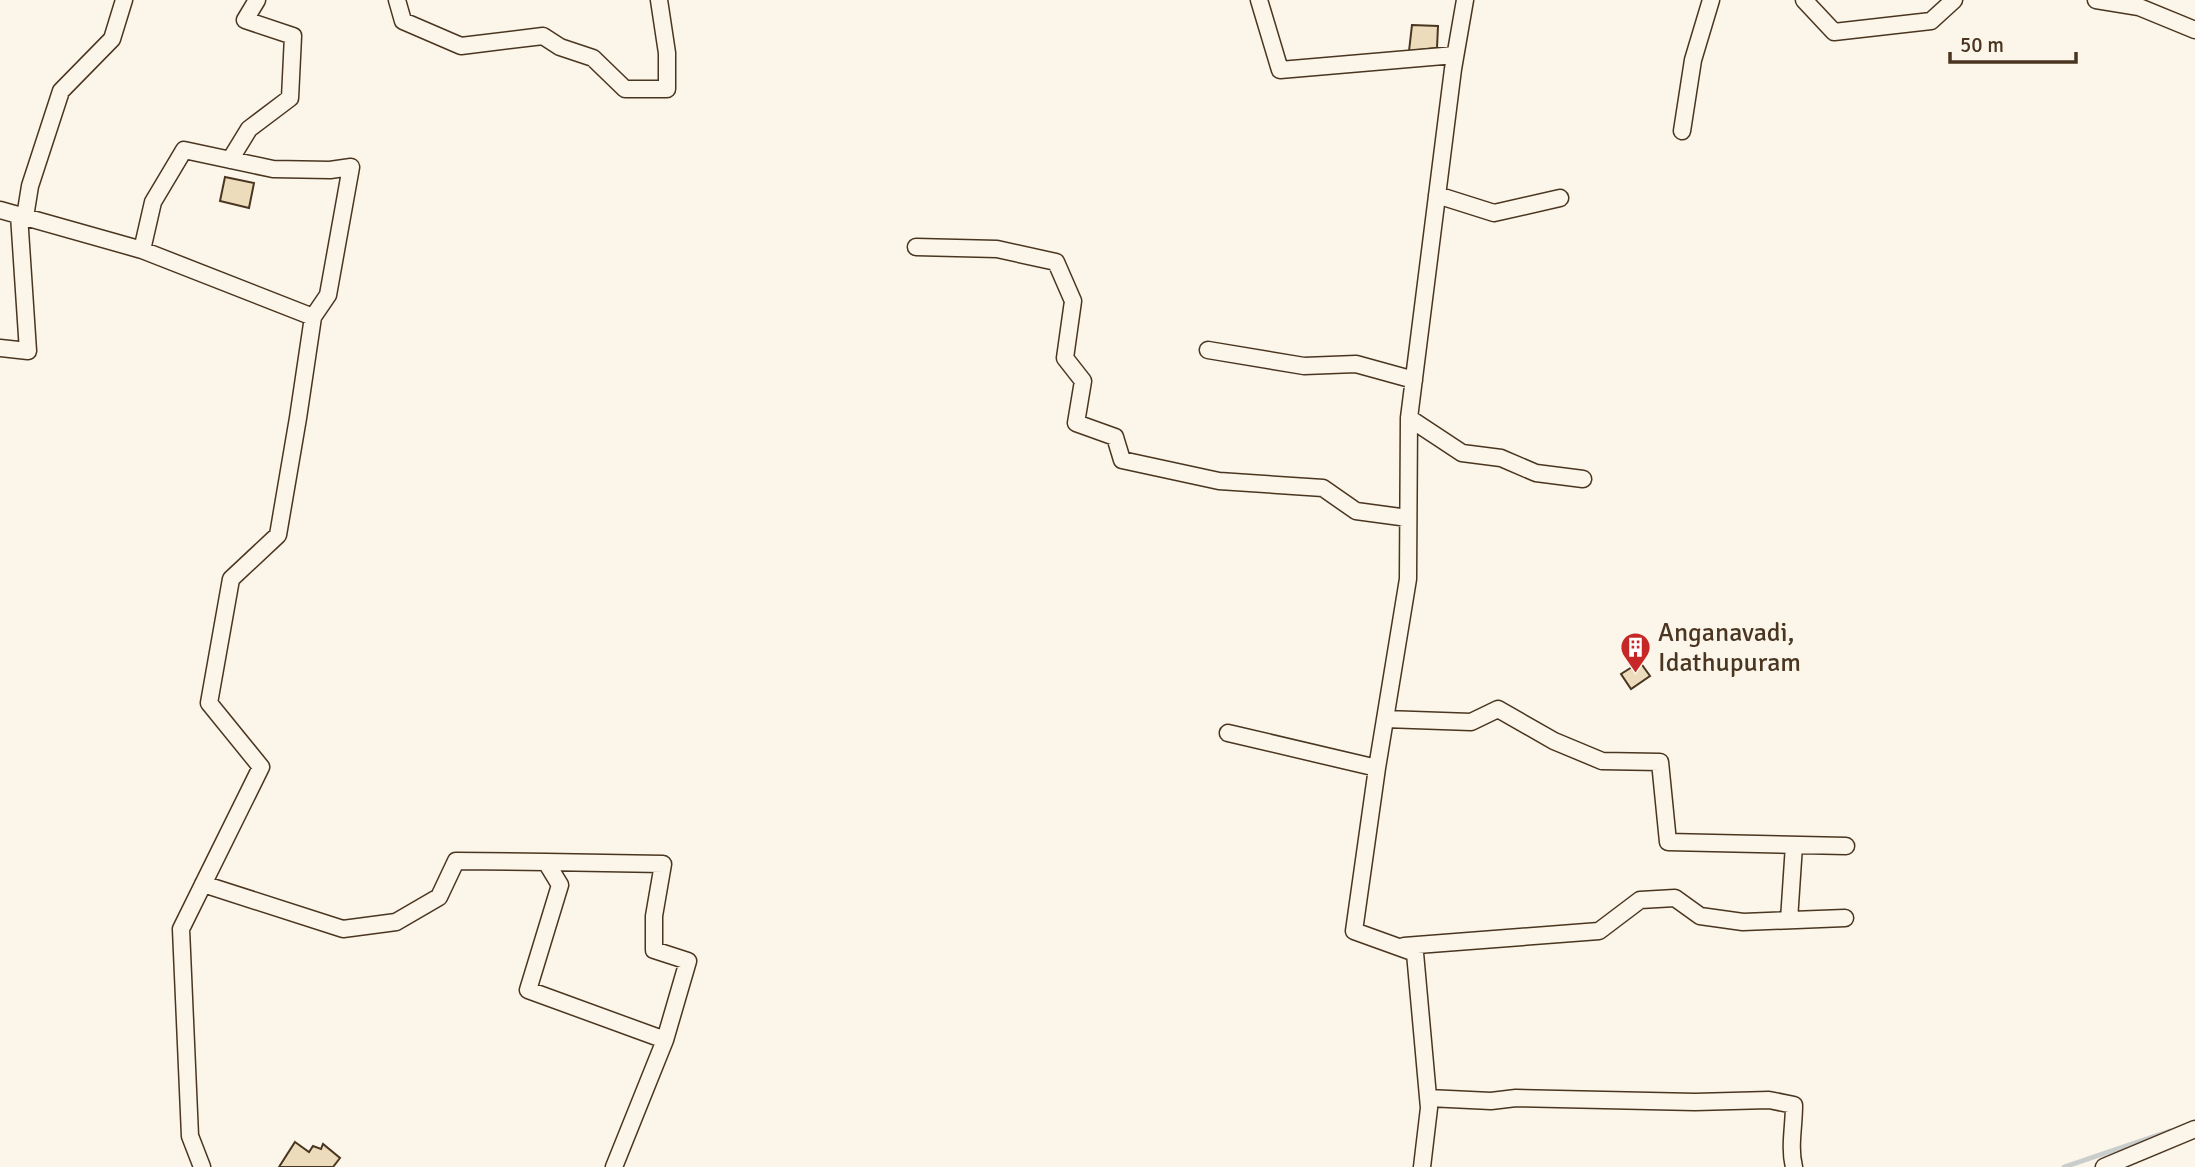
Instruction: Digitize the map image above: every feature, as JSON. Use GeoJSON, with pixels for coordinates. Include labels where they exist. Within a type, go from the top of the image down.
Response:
{"type":"FeatureCollection","features":[{"type":"Feature","properties":{"kind":"street"},"geometry":{"type":"LineString","coordinates":[[0,348],[28,351],[22,216],[61,91],[112,39],[124,0]]}},
{"type":"Feature","properties":{"kind":"street"},"geometry":{"type":"LineString","coordinates":[[230,160],[248,129],[290,98],[293,36],[245,20],[257,0]]}},
{"type":"Feature","properties":{"kind":"street"},"geometry":{"type":"LineString","coordinates":[[397,0],[403,21],[461,46],[543,36],[560,47],[593,58],[625,89],[643,90],[667,89],[667,53],[659,0]]}},
{"type":"Feature","properties":{"kind":"street"},"geometry":{"type":"LineString","coordinates":[[1259,0],[1280,70],[1455,55]]}},
{"type":"Feature","properties":{"kind":"street"},"geometry":{"type":"LineString","coordinates":[[1422,1167],[1429,1108],[1415,953],[1354,931],[1408,579],[1409,418],[1455,55],[1465,0]]}},
{"type":"Feature","properties":{"kind":"street"},"geometry":{"type":"LineString","coordinates":[[1682,131],[1693,60],[1711,0]]}},
{"type":"Feature","properties":{"kind":"street"},"geometry":{"type":"LineString","coordinates":[[1804,0],[1834,32],[1931,21],[1954,0]]}},
{"type":"Feature","properties":{"kind":"street"},"geometry":{"type":"LineString","coordinates":[[2096,0],[2139,7],[2195,30]]}},
{"type":"Feature","properties":{"kind":"street"},"geometry":{"type":"LineString","coordinates":[[142,250],[153,202],[184,150],[273,169],[330,170],[351,167],[328,295],[313,317],[278,535],[231,579],[209,703],[261,767],[181,929],[190,1136],[201,1167]]}},
{"type":"Feature","properties":{"kind":"street"},"geometry":{"type":"LineString","coordinates":[[1437,195],[1494,213],[1560,198]]}},
{"type":"Feature","properties":{"kind":"street"},"geometry":{"type":"LineString","coordinates":[[0,210],[142,250],[313,317]]}},
{"type":"Feature","properties":{"kind":"street"},"geometry":{"type":"LineString","coordinates":[[916,247],[997,249],[1056,262],[1073,301],[1065,358],[1083,381],[1076,423],[1115,436],[1122,460],[1219,481],[1322,488],[1356,511],[1408,518]]}},
{"type":"Feature","properties":{"kind":"street"},"geometry":{"type":"LineString","coordinates":[[1208,350],[1304,366],[1356,364],[1414,380]]}},
{"type":"Feature","properties":{"kind":"street"},"geometry":{"type":"LineString","coordinates":[[1409,418],[1462,453],[1501,458],[1536,473],[1583,479]]}},
{"type":"Feature","properties":{"kind":"street"},"geometry":{"type":"LineString","coordinates":[[1385,719],[1471,722],[1498,709],[1554,741],[1602,761],[1660,762],[1668,842],[1846,846]]}},
{"type":"Feature","properties":{"kind":"street"},"geometry":{"type":"LineString","coordinates":[[1228,733],[1377,768]]}},
{"type":"Feature","properties":{"kind":"street"},"geometry":{"type":"LineString","coordinates":[[1789,920],[1794,845]]}},
{"type":"Feature","properties":{"kind":"street"},"geometry":{"type":"LineString","coordinates":[[203,884],[343,929],[396,922],[439,897],[456,860],[663,864],[654,915],[654,950],[688,961],[665,1040],[614,1167]]}},
{"type":"Feature","properties":{"kind":"street"},"geometry":{"type":"LineString","coordinates":[[546,862],[560,885],[528,990],[665,1040]]}},
{"type":"Feature","properties":{"kind":"street"},"geometry":{"type":"LineString","coordinates":[[1398,947],[1599,931],[1640,900],[1652,899],[1675,898],[1700,915],[1743,922],[1845,918]]}},
{"type":"Feature","properties":{"kind":"street"},"geometry":{"type":"LineString","coordinates":[[1428,1098],[1491,1101],[1516,1098],[1695,1102],[1769,1100],[1794,1105],[1790,1151],[1794,1167]]}},
{"type":"Feature","properties":{"kind":"street"},"geometry":{"type":"LineString","coordinates":[[2104,1167],[2195,1129]]}},
{"type":"Feature","properties":{"kind":"building"},"geometry":{"type":"Polygon","coordinates":[[[1412,25],[1438,26],[1437,48],[1409,51],[1412,25]]]}},
{"type":"Feature","properties":{"kind":"building"},"geometry":{"type":"Polygon","coordinates":[[[225,177],[254,183],[249,208],[220,201],[225,177]]]}},
{"type":"Feature","properties":{"kind":"building","name":"Anganavadi, Idathupuram"},"geometry":{"type":"Polygon","coordinates":[[[1640,662],[1650,676],[1631,689],[1621,674],[1640,662]]]}},
{"type":"Feature","properties":{"kind":"building"},"geometry":{"type":"Polygon","coordinates":[[[295,1142],[309,1152],[313,1146],[321,1149],[323,1144],[340,1158],[333,1167],[279,1167],[295,1142]]]}},
{"type":"Feature","properties":{"kind":"waterway"},"geometry":{"type":"LineString","coordinates":[[2064,1167],[2170,1131]]}},
{"type":"Feature","properties":{"kind":"place","name":"Anganavadi, Idathupuram"},"geometry":{"type":"Point","coordinates":[1635,675]}}]}
